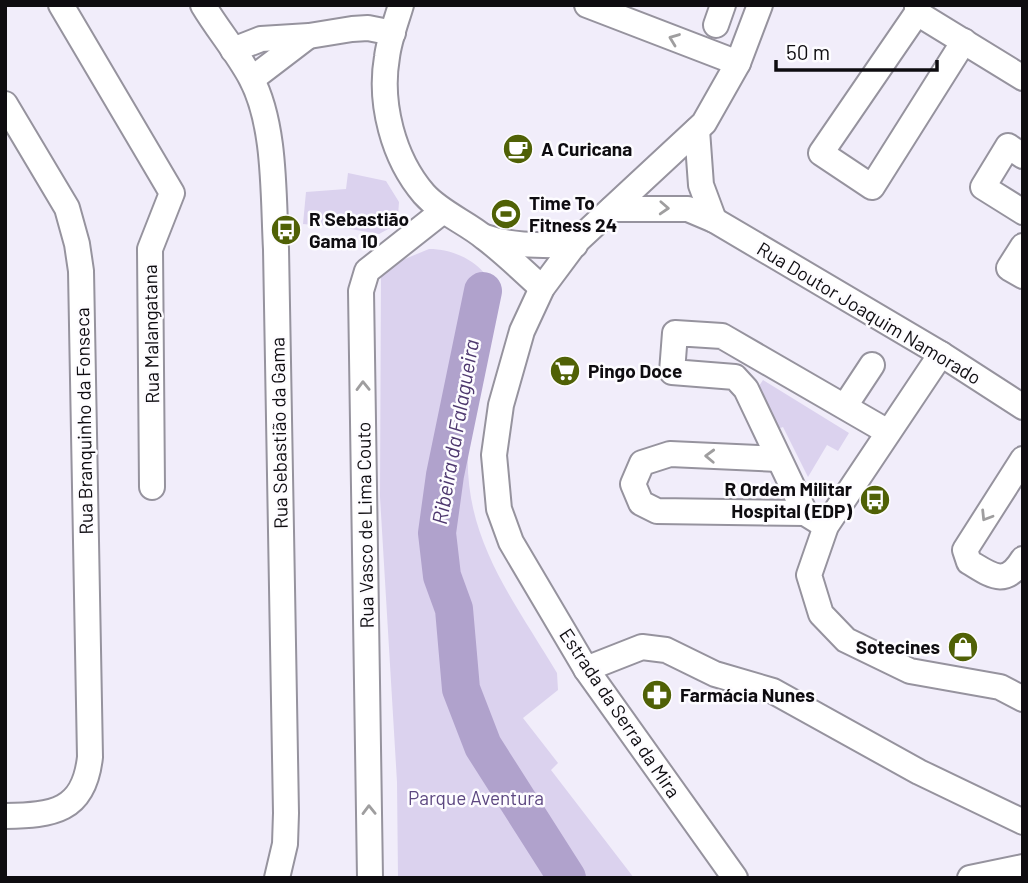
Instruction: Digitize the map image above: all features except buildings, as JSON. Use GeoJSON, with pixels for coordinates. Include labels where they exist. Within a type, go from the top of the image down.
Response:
{"type":"FeatureCollection","features":[{"type":"Feature","properties":{"kind":"street","name":"Rua Malangatana"},"geometry":{"type":"LineString","coordinates":[[61,5],[172,193],[150,249],[152,487]]}},
{"type":"Feature","properties":{"kind":"street","name":"Rua Sebastião da Gama"},"geometry":{"type":"LineString","coordinates":[[203,5],[251,79],[267,126],[276,249],[286,813],[285,844],[277,878]]}},
{"type":"Feature","properties":{"kind":"street"},"geometry":{"type":"LineString","coordinates":[[587,5],[621,11],[738,63]]}},
{"type":"Feature","properties":{"kind":"street","name":"Estrada da Serra da Mira"},"geometry":{"type":"LineString","coordinates":[[734,878],[586,669],[511,542],[502,518],[496,485],[495,437],[522,331],[542,288],[575,245],[704,123],[738,63],[760,5]]}},
{"type":"Feature","properties":{"kind":"street"},"geometry":{"type":"LineString","coordinates":[[398,6],[384,79],[387,114],[405,164],[425,194],[443,211],[484,236],[542,288]]}},
{"type":"Feature","properties":{"kind":"street"},"geometry":{"type":"LineString","coordinates":[[964,41],[872,187],[821,153],[917,9],[1023,78]]}},
{"type":"Feature","properties":{"kind":"street"},"geometry":{"type":"LineString","coordinates":[[233,50],[261,39],[309,36],[352,29],[368,28],[393,33]]}},
{"type":"Feature","properties":{"kind":"street"},"geometry":{"type":"LineString","coordinates":[[251,79],[309,36]]}},
{"type":"Feature","properties":{"kind":"street","name":"Rua Branquinho da Fonseca"},"geometry":{"type":"LineString","coordinates":[[5,104],[67,208],[81,271],[90,757],[85,784],[77,797],[67,805],[42,816],[5,817]]}},
{"type":"Feature","properties":{"kind":"street"},"geometry":{"type":"LineString","coordinates":[[697,130],[701,185],[714,220]]}},
{"type":"Feature","properties":{"kind":"street"},"geometry":{"type":"LineString","coordinates":[[1023,156],[1008,146],[983,187],[1023,212]]}},
{"type":"Feature","properties":{"kind":"street","name":"Rua Doutor Joaquim Namorado"},"geometry":{"type":"LineString","coordinates":[[612,209],[688,209],[714,220],[941,354],[1023,407]]}},
{"type":"Feature","properties":{"kind":"street","name":"Rua Vasco de Lima Couto"},"geometry":{"type":"LineString","coordinates":[[370,878],[360,291],[367,271],[443,211]]}},
{"type":"Feature","properties":{"kind":"street"},"geometry":{"type":"LineString","coordinates":[[484,236],[495,240],[539,245],[575,245]]}},
{"type":"Feature","properties":{"kind":"street"},"geometry":{"type":"LineString","coordinates":[[1023,246],[1009,268],[1023,276]]}},
{"type":"Feature","properties":{"kind":"street"},"geometry":{"type":"LineString","coordinates":[[815,519],[778,459],[746,389],[735,377],[673,372],[675,333],[722,336],[888,432]]}},
{"type":"Feature","properties":{"kind":"street"},"geometry":{"type":"LineString","coordinates":[[941,354],[888,432],[815,519],[809,575],[821,614],[846,640],[910,671],[1000,687],[1023,699]]}},
{"type":"Feature","properties":{"kind":"street"},"geometry":{"type":"LineString","coordinates":[[845,406],[872,365]]}},
{"type":"Feature","properties":{"kind":"street"},"geometry":{"type":"LineString","coordinates":[[778,459],[670,454],[642,463],[633,484],[641,503],[657,511],[815,519]]}},
{"type":"Feature","properties":{"kind":"street"},"geometry":{"type":"LineString","coordinates":[[1018,573],[995,578],[969,562],[965,550],[1022,461]]}},
{"type":"Feature","properties":{"kind":"street"},"geometry":{"type":"LineString","coordinates":[[586,669],[642,648],[666,650],[715,674],[774,691],[919,772],[1023,822]]}},
{"type":"Feature","properties":{"kind":"street"},"geometry":{"type":"LineString","coordinates":[[970,878],[1023,867]]}},
{"type":"Feature","properties":{"kind":"green space"},"geometry":{"type":"Polygon","coordinates":[[[348,173],[386,181],[399,202],[398,216],[392,227],[379,234],[303,224],[306,192],[346,189],[348,173]]]}},
{"type":"Feature","properties":{"kind":"green space","name":"Parque Aventura"},"geometry":{"type":"Polygon","coordinates":[[[429,249],[454,253],[475,264],[491,282],[499,305],[471,420],[468,471],[472,503],[480,533],[492,561],[557,673],[558,690],[523,718],[558,763],[551,770],[634,878],[398,878],[397,782],[380,497],[381,273],[400,261],[429,249]]]}},
{"type":"Feature","properties":{"kind":"green space"},"geometry":{"type":"Polygon","coordinates":[[[763,380],[849,433],[838,451],[827,445],[808,477],[783,427],[778,429],[757,389],[763,380]]]}},
{"type":"Feature","properties":{"kind":"waterway","name":"Ribeira da Falagueira"},"geometry":{"type":"LineString","coordinates":[[483,291],[445,475],[437,533],[442,576],[454,609],[461,689],[483,746],[567,878]]}},
{"type":"Feature","properties":{"kind":"place","name":"A Curicana"},"geometry":{"type":"Point","coordinates":[518,149]}},
{"type":"Feature","properties":{"kind":"place","name":"Time To Fitness 24"},"geometry":{"type":"Point","coordinates":[506,214]}},
{"type":"Feature","properties":{"kind":"place","name":"R Sebastião Gama 10"},"geometry":{"type":"Point","coordinates":[286,230]}},
{"type":"Feature","properties":{"kind":"place","name":"Pingo Doce"},"geometry":{"type":"Point","coordinates":[565,371]}},
{"type":"Feature","properties":{"kind":"place","name":"R Ordem Militar Hospital (EDP)"},"geometry":{"type":"Point","coordinates":[875,500]}},
{"type":"Feature","properties":{"kind":"place","name":"Sotecines"},"geometry":{"type":"Point","coordinates":[963,647]}},
{"type":"Feature","properties":{"kind":"place","name":"Farmácia Nunes"},"geometry":{"type":"Point","coordinates":[657,695]}}]}
